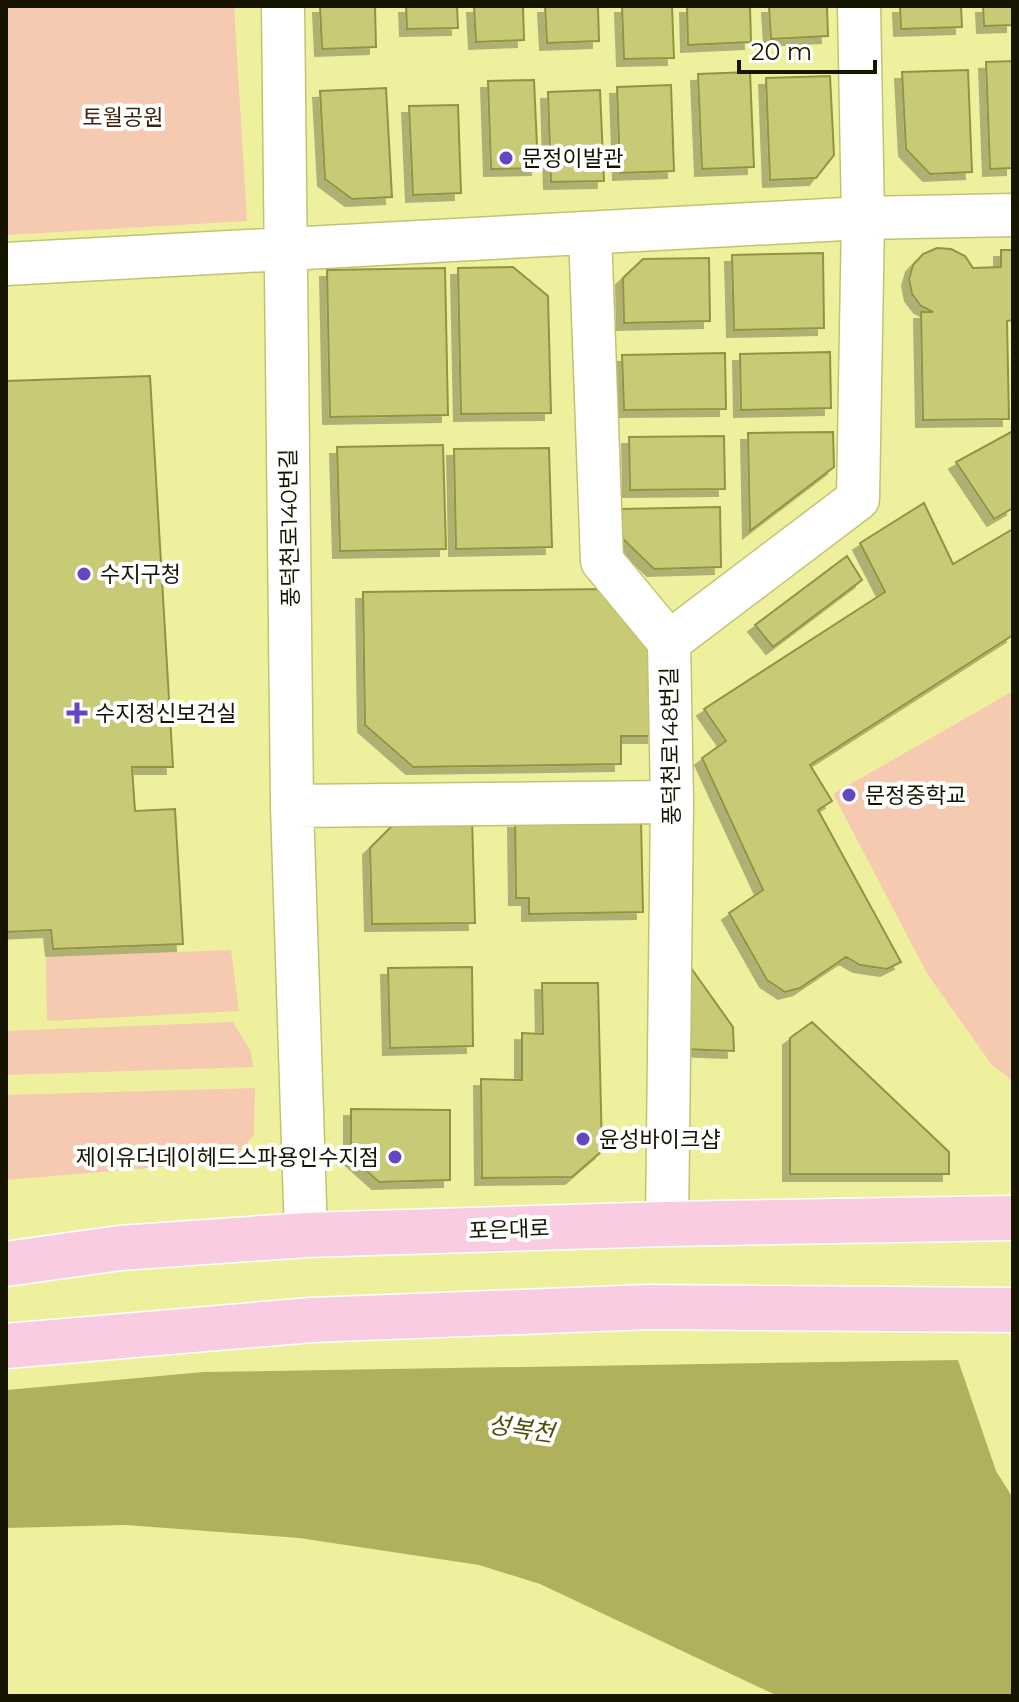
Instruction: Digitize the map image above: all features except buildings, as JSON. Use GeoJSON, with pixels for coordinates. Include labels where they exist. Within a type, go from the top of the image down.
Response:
{"type":"FeatureCollection","features":[{"type":"Feature","properties":{"kind":"main road","name":"포은대로"},"geometry":{"type":"LineString","coordinates":[[6,1264],[120,1248],[306,1235],[1013,1218]]}},
{"type":"Feature","properties":{"kind":"main road"},"geometry":{"type":"LineString","coordinates":[[6,1346],[312,1320],[648,1307],[1013,1310]]}},
{"type":"Feature","properties":{"kind":"street","name":"풍덕천로140번길"},"geometry":{"type":"LineString","coordinates":[[283,6],[292,806],[306,1235]]}},
{"type":"Feature","properties":{"kind":"street","name":"풍덕천로148번길"},"geometry":{"type":"LineString","coordinates":[[667,1224],[672,802],[669,642],[858,499],[863,218],[859,6]]}},
{"type":"Feature","properties":{"kind":"street"},"geometry":{"type":"LineString","coordinates":[[6,264],[863,218],[1013,215]]}},
{"type":"Feature","properties":{"kind":"street"},"geometry":{"type":"LineString","coordinates":[[590,233],[602,561],[669,642]]}},
{"type":"Feature","properties":{"kind":"street"},"geometry":{"type":"LineString","coordinates":[[292,806],[672,802]]}},
{"type":"Feature","properties":{"kind":"green space","name":"토월공원"},"geometry":{"type":"Polygon","coordinates":[[[6,6],[234,6],[247,221],[6,235],[6,6]]]}},
{"type":"Feature","properties":{"kind":"green space"},"geometry":{"type":"Polygon","coordinates":[[[1013,691],[1013,1081],[992,1065],[928,975],[833,794],[1013,691]]]}},
{"type":"Feature","properties":{"kind":"green space"},"geometry":{"type":"Polygon","coordinates":[[[231,950],[239,1011],[47,1021],[46,957],[231,950]]]}},
{"type":"Feature","properties":{"kind":"green space"},"geometry":{"type":"Polygon","coordinates":[[[233,1022],[251,1052],[253,1067],[6,1075],[6,1031],[233,1022]]]}},
{"type":"Feature","properties":{"kind":"green space"},"geometry":{"type":"Polygon","coordinates":[[[255,1088],[254,1135],[232,1161],[6,1180],[6,1095],[255,1088]]]}},
{"type":"Feature","properties":{"kind":"water","name":"성복천"},"geometry":{"type":"Polygon","coordinates":[[[958,1360],[996,1471],[1013,1498],[1013,1696],[778,1696],[540,1584],[479,1565],[299,1538],[126,1525],[6,1528],[7,1390],[203,1372],[958,1360]]]}},
{"type":"Feature","properties":{"kind":"place","name":"문정이발관"},"geometry":{"type":"Point","coordinates":[506,158]}},
{"type":"Feature","properties":{"kind":"place","name":"수지구청"},"geometry":{"type":"Point","coordinates":[84,574]}},
{"type":"Feature","properties":{"kind":"place","name":"수지정신보건실"},"geometry":{"type":"Point","coordinates":[77,713]}},
{"type":"Feature","properties":{"kind":"place","name":"문정중학교"},"geometry":{"type":"Point","coordinates":[849,795]}},
{"type":"Feature","properties":{"kind":"place","name":"윤성바이크샵"},"geometry":{"type":"Point","coordinates":[583,1139]}},
{"type":"Feature","properties":{"kind":"place","name":"제이유더데이헤드스파용인수지점"},"geometry":{"type":"Point","coordinates":[395,1157]}}]}
